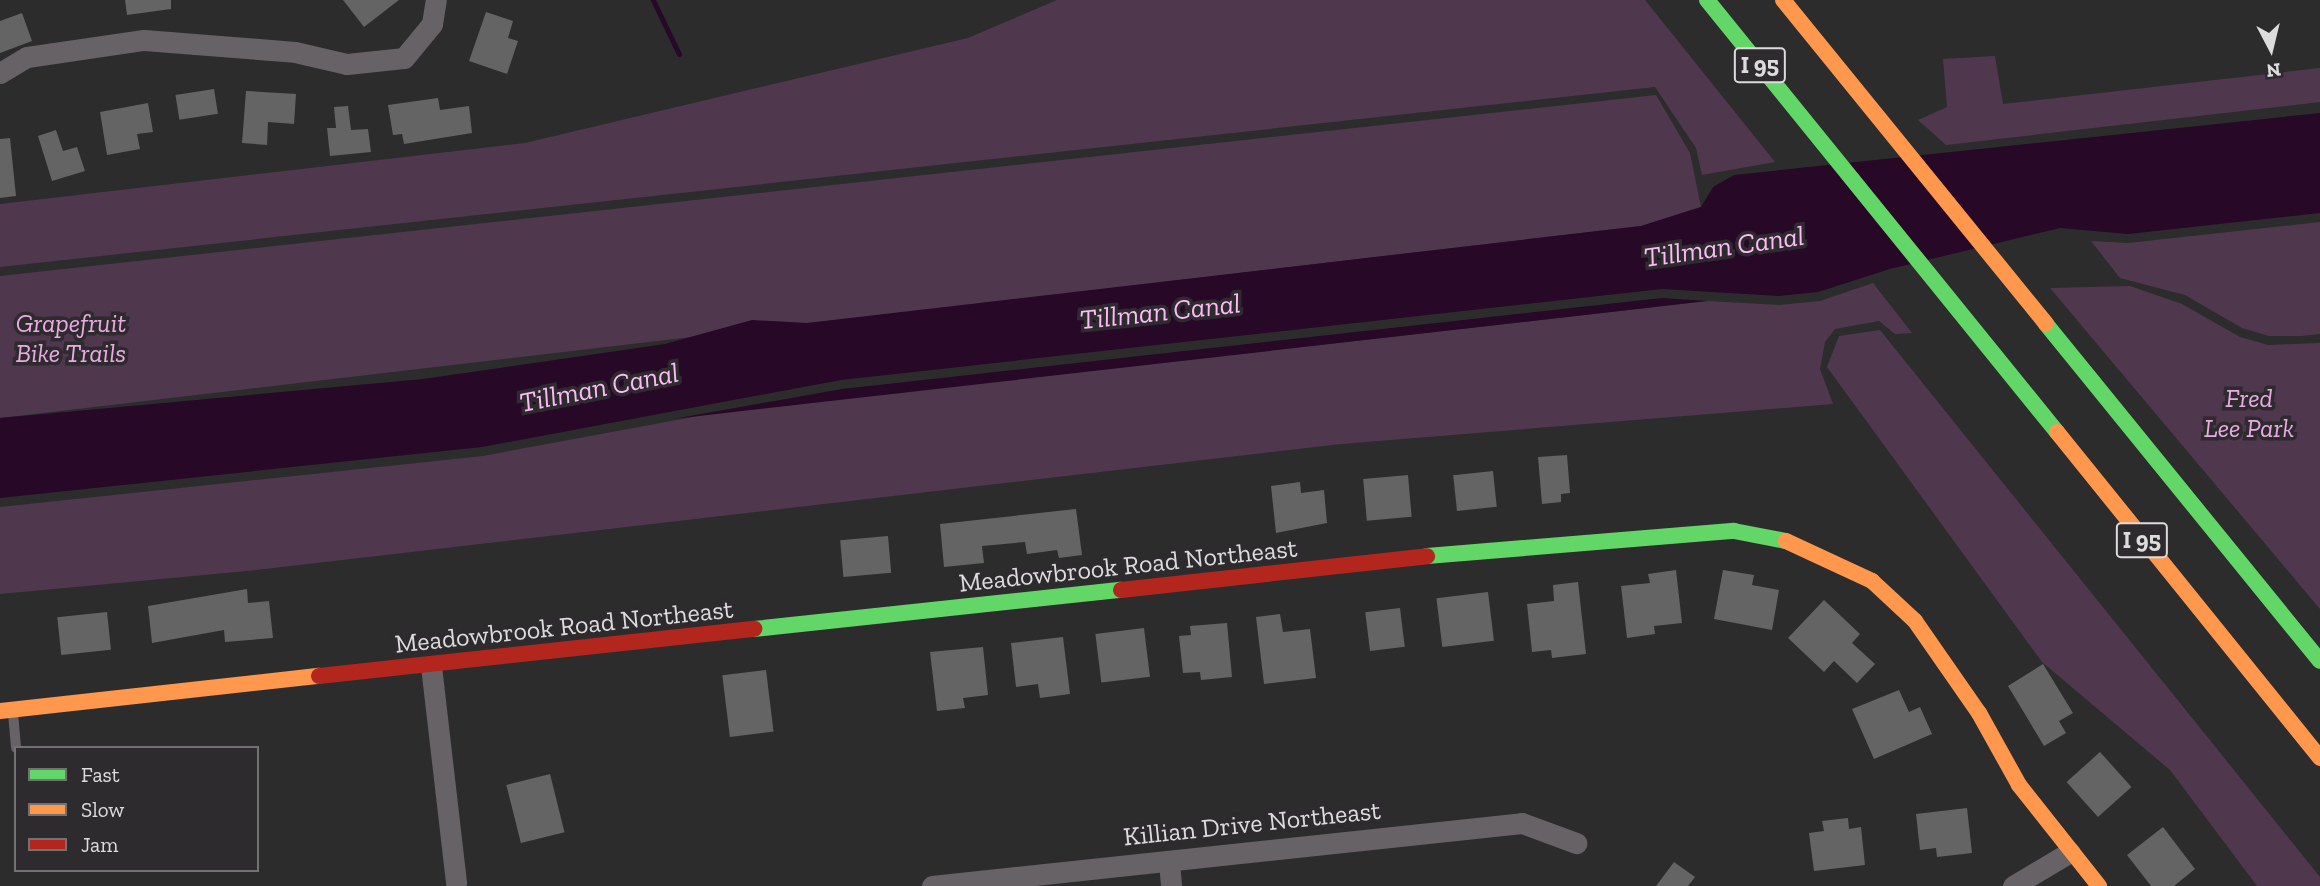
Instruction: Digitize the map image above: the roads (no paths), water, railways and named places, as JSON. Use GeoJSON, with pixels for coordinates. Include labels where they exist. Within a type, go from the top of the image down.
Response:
{"type":"FeatureCollection","features":[{"type":"Feature","properties":{"kind":"main road","name":"I 95"},"geometry":{"type":"LineString","coordinates":[[1707,0],[1964,322],[2320,758]]}},
{"type":"Feature","properties":{"kind":"main road","name":"I 95"},"geometry":{"type":"LineString","coordinates":[[1783,0],[2035,314],[2320,661]]}},
{"type":"Feature","properties":{"kind":"main road","name":"Meadowbrook Road Northeast"},"geometry":{"type":"LineString","coordinates":[[6,710],[1570,541],[1734,531],[1791,542],[1831,558],[1872,580],[1915,621],[1979,713],[2019,785],[2099,886]]}},
{"type":"Feature","properties":{"kind":"street"},"geometry":{"type":"LineString","coordinates":[[0,73],[27,57],[144,40],[295,52],[347,64],[404,58],[432,24],[436,0]]}},
{"type":"Feature","properties":{"kind":"street"},"geometry":{"type":"LineString","coordinates":[[430,666],[456,883]]}},
{"type":"Feature","properties":{"kind":"street","name":"Killian Drive Northeast"},"geometry":{"type":"LineString","coordinates":[[932,886],[1522,823],[1576,843]]}},
{"type":"Feature","properties":{"kind":"street"},"geometry":{"type":"LineString","coordinates":[[2013,886],[2070,852]]}},
{"type":"Feature","properties":{"kind":"street"},"geometry":{"type":"LineString","coordinates":[[1169,862],[1171,886]]}},
{"type":"Feature","properties":{"kind":"lane"},"geometry":{"type":"LineString","coordinates":[[6,710],[15,746]]}},
{"type":"Feature","properties":{"kind":"water","name":"Tillman Canal"},"geometry":{"type":"Polygon","coordinates":[[[2320,113],[2320,213],[2128,234],[2060,228],[1890,269],[1818,292],[1779,296],[1662,289],[841,380],[482,447],[0,498],[0,418],[423,379],[665,344],[752,320],[807,323],[1641,226],[1701,207],[1713,187],[1734,175],[2320,113]]]}},
{"type":"Feature","properties":{"kind":"water"},"geometry":{"type":"Polygon","coordinates":[[[1662,298],[1707,301],[673,419],[842,389],[1662,298]]]}},
{"type":"Feature","properties":{"kind":"waterway"},"geometry":{"type":"LineString","coordinates":[[653,0],[679,54]]}},
{"type":"Feature","properties":{"kind":"park label","name":"Grapefruit Bike Trails"},"geometry":{"type":"Point","coordinates":[71,339]}},
{"type":"Feature","properties":{"kind":"park label","name":"Fred Lee Park"},"geometry":{"type":"Point","coordinates":[2249,414]}}]}
